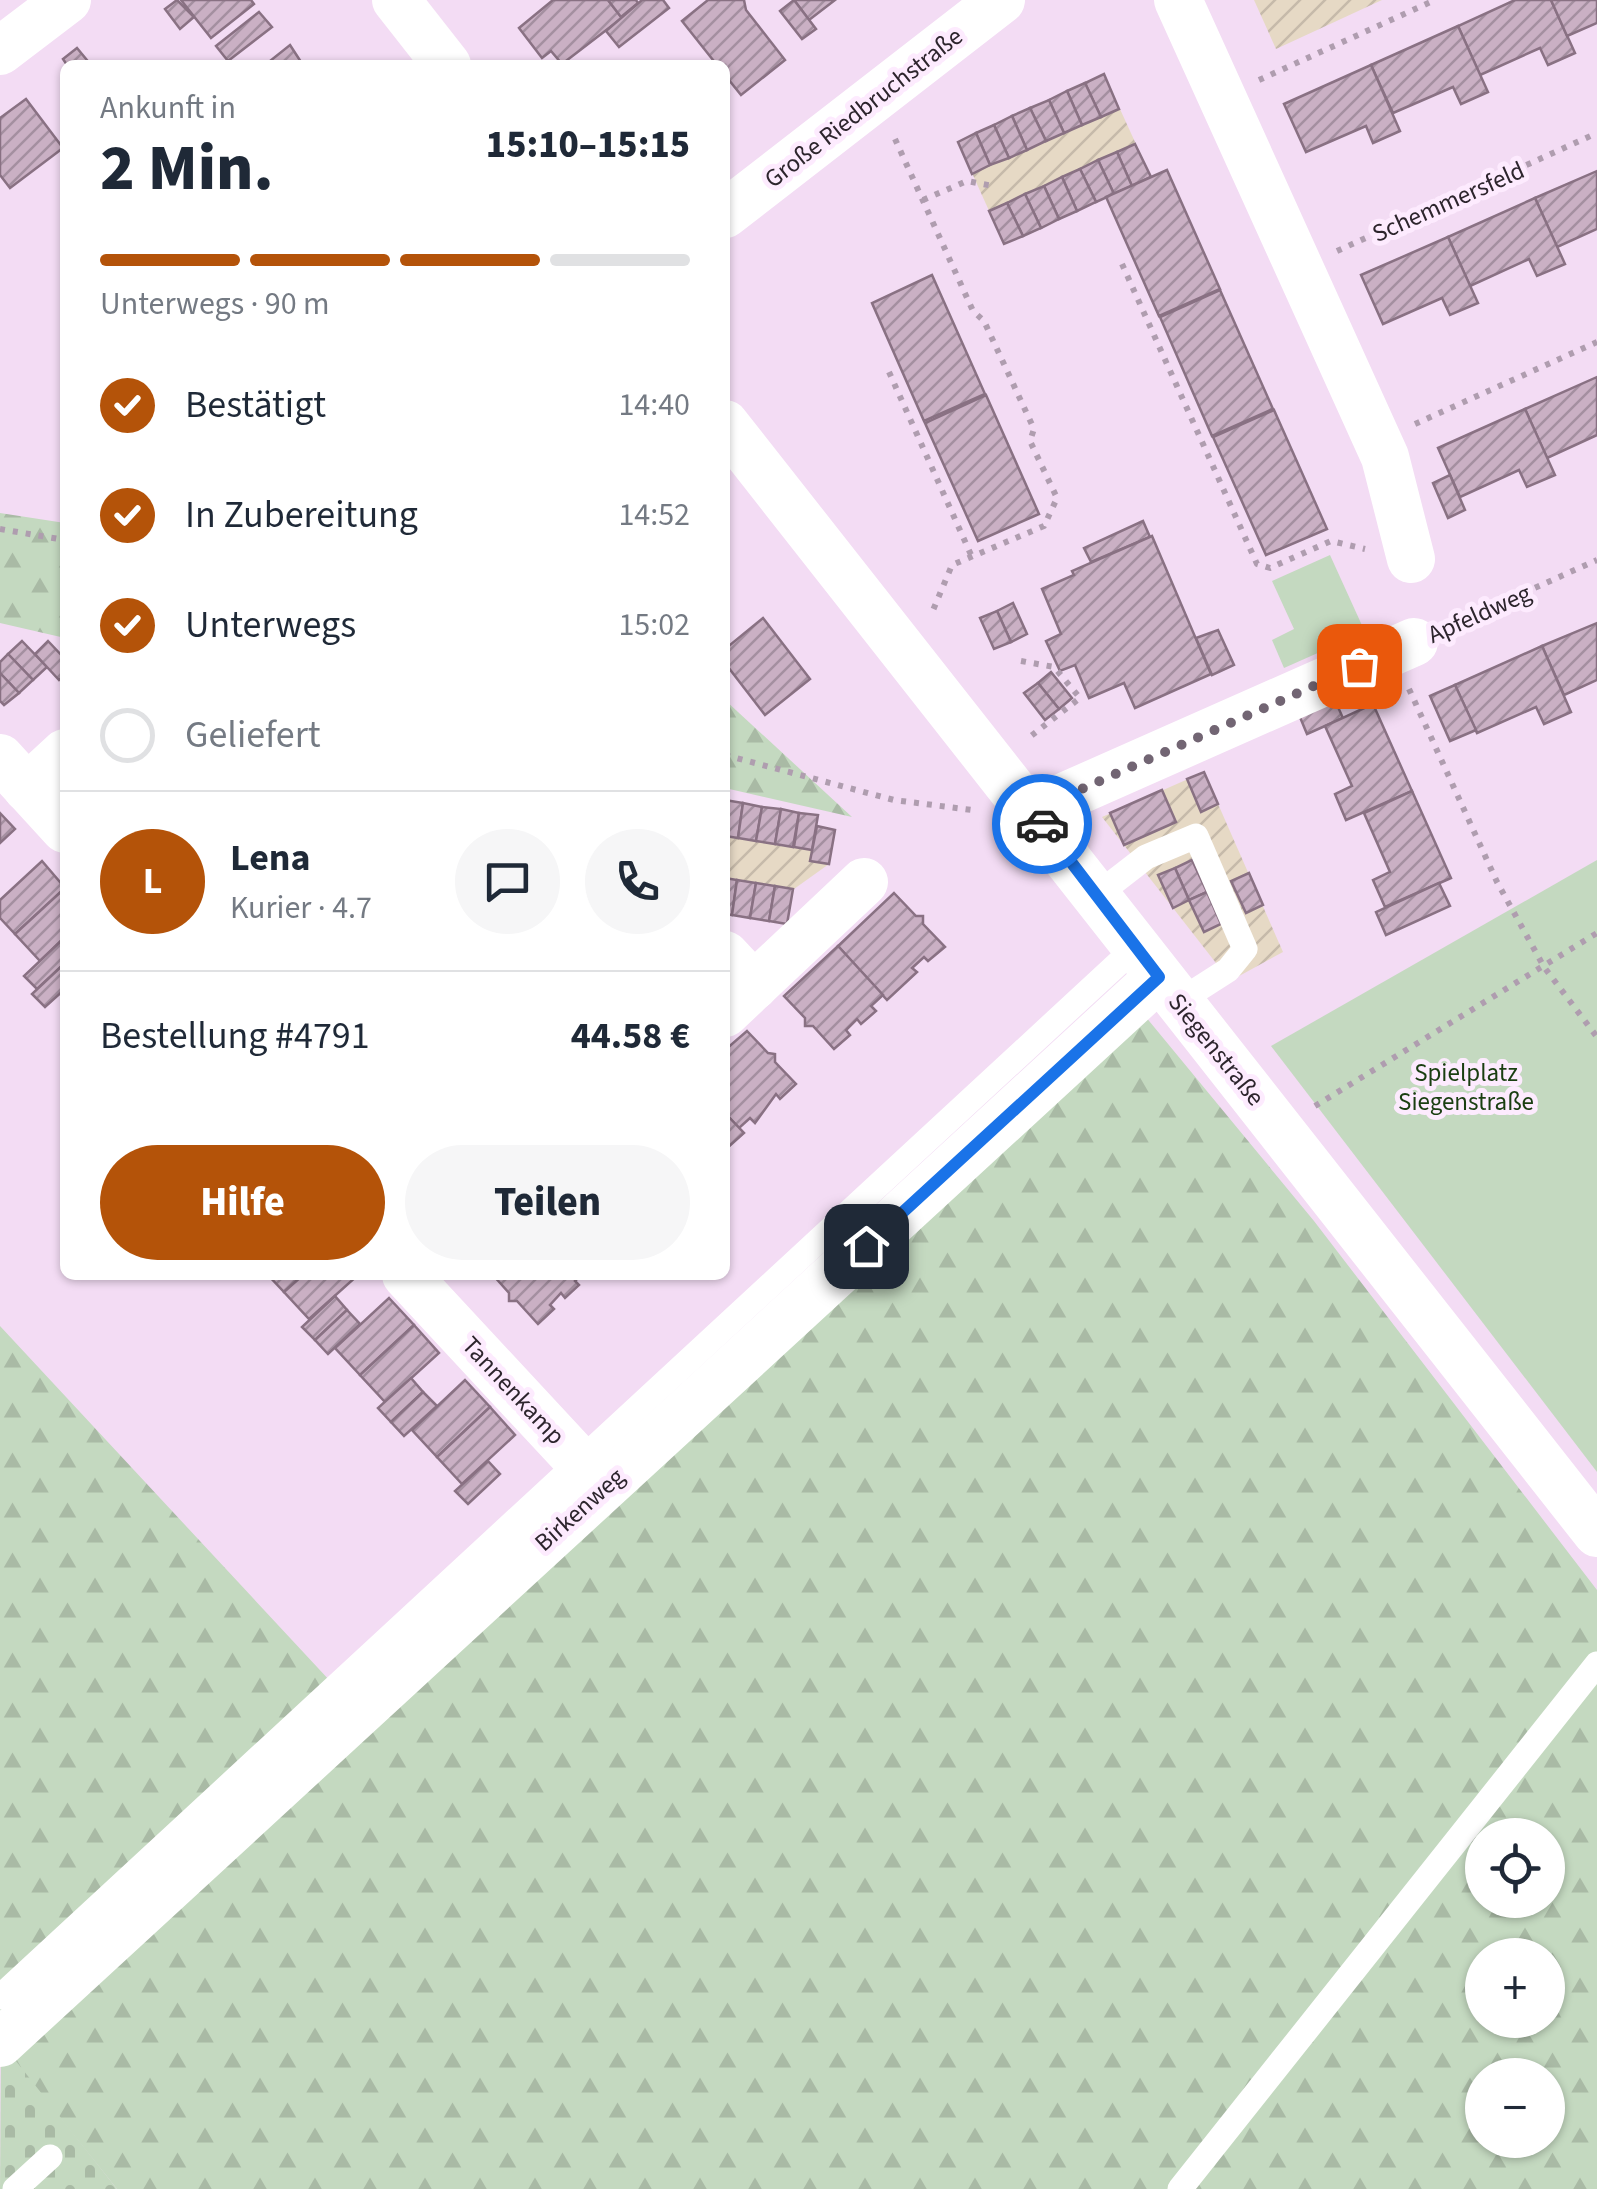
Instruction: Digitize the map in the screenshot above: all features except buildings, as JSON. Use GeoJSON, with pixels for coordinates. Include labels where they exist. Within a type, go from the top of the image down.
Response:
{"type":"FeatureCollection","features":[{"type":"Feature","properties":{"kind":"street"},"geometry":{"type":"LineString","coordinates":[[0,50],[67,0]]}},
{"type":"Feature","properties":{"kind":"street"},"geometry":{"type":"LineString","coordinates":[[396,0],[443,60]]}},
{"type":"Feature","properties":{"kind":"street","name":"Große Riedbruchstraße"},"geometry":{"type":"LineString","coordinates":[[730,210],[1001,0]]}},
{"type":"Feature","properties":{"kind":"street"},"geometry":{"type":"LineString","coordinates":[[1178,0],[1378,442],[1411,558]]}},
{"type":"Feature","properties":{"kind":"street","name":"Siegenstraße"},"geometry":{"type":"LineString","coordinates":[[730,430],[1597,1533]]}},
{"type":"Feature","properties":{"kind":"street"},"geometry":{"type":"LineString","coordinates":[[1032,811],[1403,647]]}},
{"type":"Feature","properties":{"kind":"street"},"geometry":{"type":"LineString","coordinates":[[60,754],[14,773],[60,824]]}},
{"type":"Feature","properties":{"kind":"street"},"geometry":{"type":"LineString","coordinates":[[735,984],[864,882]]}},
{"type":"Feature","properties":{"kind":"street","name":"Birkenweg"},"geometry":{"type":"LineString","coordinates":[[0,2043],[592,1474],[1158,976]]}},
{"type":"Feature","properties":{"kind":"street","name":"Tannenkamp"},"geometry":{"type":"LineString","coordinates":[[425,1282],[592,1474]]}},
{"type":"Feature","properties":{"kind":"lane"},"geometry":{"type":"LineString","coordinates":[[1097,895],[1146,858],[1196,836],[1245,948],[1228,970],[1158,976]]}},
{"type":"Feature","properties":{"kind":"lane"},"geometry":{"type":"LineString","coordinates":[[0,1997],[592,1474]]}},
{"type":"Feature","properties":{"kind":"lane"},"geometry":{"type":"LineString","coordinates":[[1180,2189],[1597,1664]]}},
{"type":"Feature","properties":{"kind":"lane"},"geometry":{"type":"LineString","coordinates":[[15,2189],[50,2157]]}},
{"type":"Feature","properties":{"kind":"path"},"geometry":{"type":"LineString","coordinates":[[1222,97],[1435,0]]}},
{"type":"Feature","properties":{"kind":"path"},"geometry":{"type":"LineString","coordinates":[[875,98],[1034,429],[1030,441],[1057,498],[1044,526],[952,565],[928,620]]}},
{"type":"Feature","properties":{"kind":"path","name":"Schemmersfeld"},"geometry":{"type":"LineString","coordinates":[[1299,268],[1597,133]]}},
{"type":"Feature","properties":{"kind":"path"},"geometry":{"type":"LineString","coordinates":[[923,200],[967,181],[993,186]]}},
{"type":"Feature","properties":{"kind":"path"},"geometry":{"type":"LineString","coordinates":[[1122,264],[1257,564],[1270,568],[1331,542],[1411,558]]}},
{"type":"Feature","properties":{"kind":"path"},"geometry":{"type":"LineString","coordinates":[[1378,442],[1597,342]]}},
{"type":"Feature","properties":{"kind":"path"},"geometry":{"type":"LineString","coordinates":[[889,372],[972,556]]}},
{"type":"Feature","properties":{"kind":"path"},"geometry":{"type":"LineString","coordinates":[[0,529],[60,539]]}},
{"type":"Feature","properties":{"kind":"path","name":"Apfeldweg"},"geometry":{"type":"LineString","coordinates":[[1403,647],[1597,560]]}},
{"type":"Feature","properties":{"kind":"path"},"geometry":{"type":"LineString","coordinates":[[1403,647],[1497,882],[1544,967],[1597,1037]]}},
{"type":"Feature","properties":{"kind":"path"},"geometry":{"type":"LineString","coordinates":[[1021,661],[1054,668],[1080,698],[1024,742]]}},
{"type":"Feature","properties":{"kind":"path"},"geometry":{"type":"LineString","coordinates":[[730,756],[894,800],[966,810],[1032,811]]}},
{"type":"Feature","properties":{"kind":"path"},"geometry":{"type":"LineString","coordinates":[[1280,1128],[1597,932]]}},
{"type":"Feature","properties":{"kind":"shaded area"},"geometry":{"type":"Polygon","coordinates":[[[1254,0],[1382,0],[1276,49],[1254,0]]]}},
{"type":"Feature","properties":{"kind":"shaded area"},"geometry":{"type":"Polygon","coordinates":[[[1104,74],[1151,177],[1004,244],[958,142],[1104,74]]]}},
{"type":"Feature","properties":{"kind":"shaded area"},"geometry":{"type":"Polygon","coordinates":[[[1204,772],[1283,952],[1230,981],[1102,817],[1204,772]]]}},
{"type":"Feature","properties":{"kind":"shaded area"},"geometry":{"type":"Polygon","coordinates":[[[730,801],[818,815],[817,826],[835,830],[829,864],[794,889],[787,924],[730,915],[730,801]]]}},
{"type":"Feature","properties":{"kind":"green space"},"geometry":{"type":"Polygon","coordinates":[[[0,513],[60,522],[60,637],[0,623],[0,513]]]}},
{"type":"Feature","properties":{"kind":"green space"},"geometry":{"type":"Polygon","coordinates":[[[1330,555],[1365,632],[1284,668],[1272,640],[1294,629],[1272,581],[1330,555]]]}},
{"type":"Feature","properties":{"kind":"green space"},"geometry":{"type":"Polygon","coordinates":[[[730,705],[852,817],[730,789],[730,705]]]}},
{"type":"Feature","properties":{"kind":"green space","name":"Spielplatz Siegenstraße"},"geometry":{"type":"Polygon","coordinates":[[[1597,860],[1597,1472],[1271,1046],[1597,860]]]}},
{"type":"Feature","properties":{"kind":"green space"},"geometry":{"type":"Polygon","coordinates":[[[1145,1016],[1314,1221],[1597,1590],[1597,2189],[117,2189],[0,2043],[0,1326],[358,1711],[1145,1016]]]}},
{"type":"Feature","properties":{"kind":"green space"},"geometry":{"type":"Polygon","coordinates":[[[1,2042],[117,2189],[0,2189],[1,2042]]]}},
{"type":"Feature","properties":{"kind":"way so far"},"geometry":{"type":"LineString","coordinates":[[1042,824],[1032,811],[1359,666]]}},
{"type":"Feature","properties":{"kind":"route"},"geometry":{"type":"LineString","coordinates":[[866,1246],[1159,977],[1042,824]]}}]}
